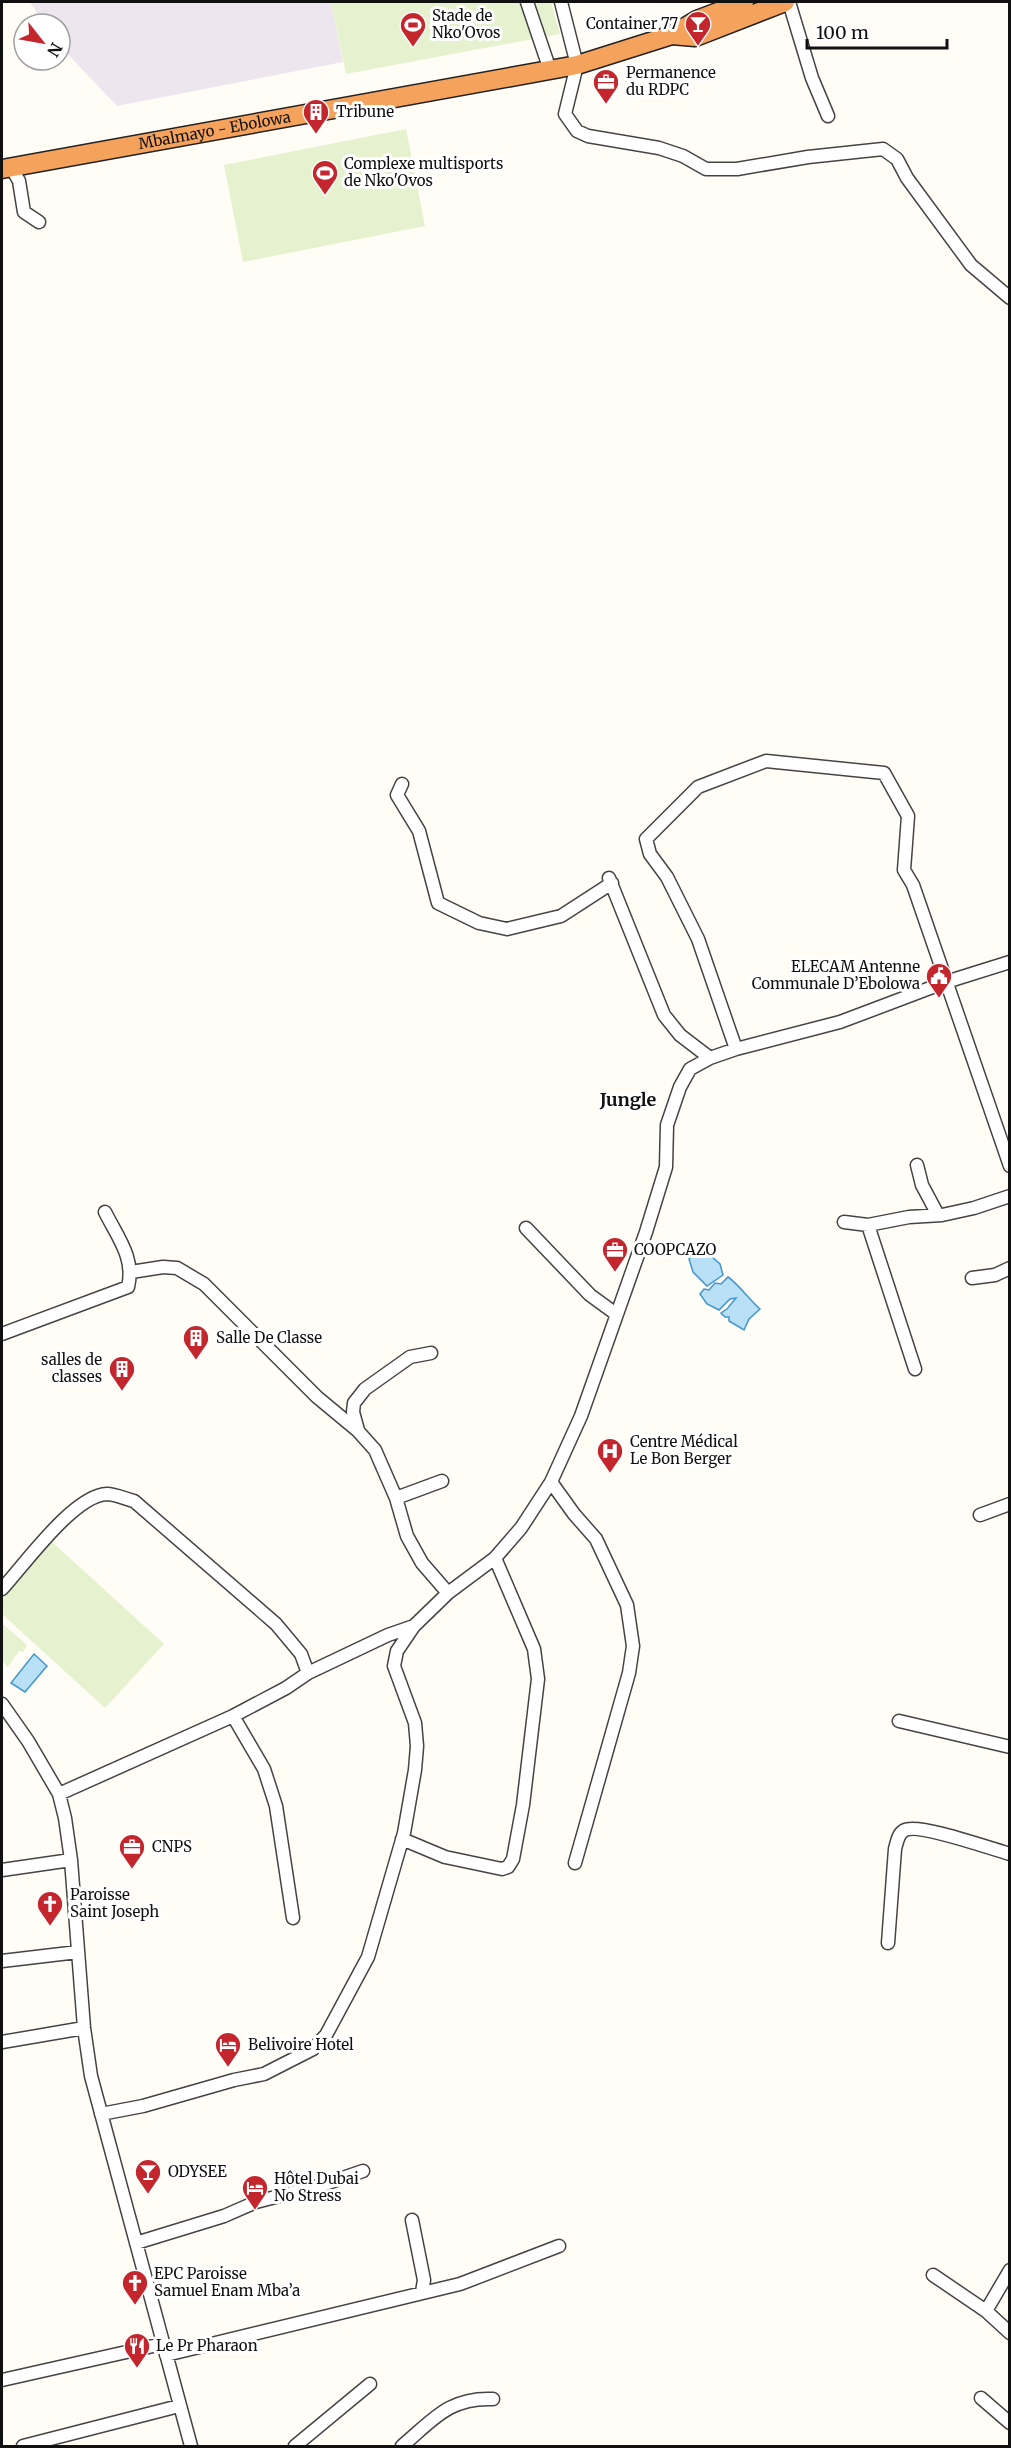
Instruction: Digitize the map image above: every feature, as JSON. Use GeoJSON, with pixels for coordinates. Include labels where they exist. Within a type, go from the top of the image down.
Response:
{"type":"FeatureCollection","features":[{"type":"Feature","properties":{"kind":"highway","name":"Mbalmayo - Ebolowa"},"geometry":{"type":"LineString","coordinates":[[6,168],[577,65],[672,35],[697,20],[744,2]]}},
{"type":"Feature","properties":{"kind":"highway","name":"Mbalmayo - Ebolowa"},"geometry":{"type":"LineString","coordinates":[[672,35],[695,37],[787,2]]}},
{"type":"Feature","properties":{"kind":"street"},"geometry":{"type":"LineString","coordinates":[[528,2],[550,70]]}},
{"type":"Feature","properties":{"kind":"street"},"geometry":{"type":"LineString","coordinates":[[561,2],[577,65],[565,114],[577,131],[588,136],[672,152],[706,168],[737,169],[808,157],[884,149],[897,159],[907,178],[971,266],[1010,298]]}},
{"type":"Feature","properties":{"kind":"street"},"geometry":{"type":"LineString","coordinates":[[787,2],[828,116]]}},
{"type":"Feature","properties":{"kind":"street"},"geometry":{"type":"LineString","coordinates":[[6,168],[19,181],[24,212],[39,222]]}},
{"type":"Feature","properties":{"kind":"street"},"geometry":{"type":"LineString","coordinates":[[736,1049],[698,939],[667,877],[650,854],[646,839],[698,787],[766,761],[884,773],[908,816],[903,870],[913,885],[1010,1166]]}},
{"type":"Feature","properties":{"kind":"street"},"geometry":{"type":"LineString","coordinates":[[402,784],[397,795],[419,831],[438,903],[468,918],[507,929],[561,916],[610,880],[663,1015],[680,1035],[710,1058]]}},
{"type":"Feature","properties":{"kind":"street"},"geometry":{"type":"LineString","coordinates":[[100,2114],[143,2106],[234,2080],[264,2074],[313,2049],[326,2035],[368,1957],[402,1839],[415,1770],[417,1746],[415,1723],[394,1666],[394,1658],[414,1626],[448,1593],[495,1558],[521,1528],[551,1482],[581,1416],[666,1167],[667,1125],[680,1087],[690,1069],[710,1058],[736,1049],[840,1022],[946,982],[1010,962]]}},
{"type":"Feature","properties":{"kind":"street"},"geometry":{"type":"LineString","coordinates":[[917,1165],[922,1185],[938,1215]]}},
{"type":"Feature","properties":{"kind":"street"},"geometry":{"type":"LineString","coordinates":[[844,1222],[868,1225],[909,1217],[938,1215],[974,1208],[1010,1196]]}},
{"type":"Feature","properties":{"kind":"street"},"geometry":{"type":"LineString","coordinates":[[2,1334],[128,1287],[131,1272],[128,1257],[105,1212]]}},
{"type":"Feature","properties":{"kind":"street"},"geometry":{"type":"LineString","coordinates":[[868,1225],[915,1369]]}},
{"type":"Feature","properties":{"kind":"street"},"geometry":{"type":"LineString","coordinates":[[526,1228],[590,1295],[616,1314]]}},
{"type":"Feature","properties":{"kind":"street"},"geometry":{"type":"LineString","coordinates":[[131,1272],[177,1268],[204,1284],[317,1397],[358,1431],[375,1450],[396,1498],[407,1536],[422,1563],[448,1593]]}},
{"type":"Feature","properties":{"kind":"street"},"geometry":{"type":"LineString","coordinates":[[972,1278],[995,1275],[1010,1268]]}},
{"type":"Feature","properties":{"kind":"street"},"geometry":{"type":"LineString","coordinates":[[358,1431],[353,1412],[354,1403],[365,1389],[411,1357],[431,1353]]}},
{"type":"Feature","properties":{"kind":"street"},"geometry":{"type":"LineString","coordinates":[[396,1498],[442,1481]]}},
{"type":"Feature","properties":{"kind":"street"},"geometry":{"type":"LineString","coordinates":[[551,1482],[596,1539],[627,1605],[633,1646],[626,1684],[575,1863]]}},
{"type":"Feature","properties":{"kind":"street"},"geometry":{"type":"LineString","coordinates":[[2,1589],[79,1504],[97,1496],[109,1494],[134,1501],[276,1624],[301,1654],[308,1673]]}},
{"type":"Feature","properties":{"kind":"street"},"geometry":{"type":"LineString","coordinates":[[980,1515],[1010,1504]]}},
{"type":"Feature","properties":{"kind":"street"},"geometry":{"type":"LineString","coordinates":[[402,1839],[445,1857],[502,1869],[508,1867],[513,1859],[523,1805],[538,1678],[534,1649],[495,1558]]}},
{"type":"Feature","properties":{"kind":"street"},"geometry":{"type":"LineString","coordinates":[[59,1794],[233,1716],[286,1688],[308,1673],[388,1635],[414,1626]]}},
{"type":"Feature","properties":{"kind":"street"},"geometry":{"type":"LineString","coordinates":[[2,1704],[28,1741],[59,1794],[71,1860],[84,2028],[91,2076],[178,2406],[191,2446]]}},
{"type":"Feature","properties":{"kind":"street"},"geometry":{"type":"LineString","coordinates":[[233,1716],[264,1769],[276,1806],[293,1918]]}},
{"type":"Feature","properties":{"kind":"street"},"geometry":{"type":"LineString","coordinates":[[899,1721],[1010,1747]]}},
{"type":"Feature","properties":{"kind":"street"},"geometry":{"type":"LineString","coordinates":[[888,1943],[895,1850],[899,1835],[904,1830],[912,1828],[943,1834],[1010,1854]]}},
{"type":"Feature","properties":{"kind":"street"},"geometry":{"type":"LineString","coordinates":[[2,1870],[71,1860]]}},
{"type":"Feature","properties":{"kind":"street"},"geometry":{"type":"LineString","coordinates":[[2,1961],[78,1952]]}},
{"type":"Feature","properties":{"kind":"street"},"geometry":{"type":"LineString","coordinates":[[2,2042],[84,2028]]}},
{"type":"Feature","properties":{"kind":"street"},"geometry":{"type":"LineString","coordinates":[[136,2243],[224,2216],[256,2202],[314,2188],[363,2171]]}},
{"type":"Feature","properties":{"kind":"street"},"geometry":{"type":"LineString","coordinates":[[412,2220],[424,2280],[422,2292]]}},
{"type":"Feature","properties":{"kind":"street"},"geometry":{"type":"LineString","coordinates":[[2,2380],[164,2350],[460,2284],[559,2246]]}},
{"type":"Feature","properties":{"kind":"street"},"geometry":{"type":"LineString","coordinates":[[986,2311],[1010,2270]]}},
{"type":"Feature","properties":{"kind":"street"},"geometry":{"type":"LineString","coordinates":[[933,2275],[986,2311],[1010,2333]]}},
{"type":"Feature","properties":{"kind":"street"},"geometry":{"type":"LineString","coordinates":[[295,2446],[370,2384]]}},
{"type":"Feature","properties":{"kind":"street"},"geometry":{"type":"LineString","coordinates":[[981,2398],[1010,2422]]}},
{"type":"Feature","properties":{"kind":"street"},"geometry":{"type":"LineString","coordinates":[[402,2446],[452,2406],[462,2401],[493,2399]]}},
{"type":"Feature","properties":{"kind":"street"},"geometry":{"type":"LineString","coordinates":[[23,2446],[178,2406]]}},
{"type":"Feature","properties":{"kind":"shaded area"},"geometry":{"type":"Polygon","coordinates":[[[30,2],[331,2],[343,62],[117,106],[72,59],[72,12],[36,12],[30,2]]]}},
{"type":"Feature","properties":{"kind":"green space","name":"Stade de Nko'Ovos"},"geometry":{"type":"Polygon","coordinates":[[[331,2],[551,2],[560,34],[346,74],[331,2]]]}},
{"type":"Feature","properties":{"kind":"green space","name":"Complexe multisports de Nko'Ovos"},"geometry":{"type":"Polygon","coordinates":[[[406,129],[425,226],[243,262],[224,165],[406,129]]]}},
{"type":"Feature","properties":{"kind":"green space"},"geometry":{"type":"Polygon","coordinates":[[[50,1540],[164,1644],[105,1708],[2,1614],[2,1592],[50,1540]]]}},
{"type":"Feature","properties":{"kind":"green space"},"geometry":{"type":"Polygon","coordinates":[[[2,1623],[27,1645],[23,1652],[19,1651],[8,1667],[2,1661],[2,1623]]]}},
{"type":"Feature","properties":{"kind":"water"},"geometry":{"type":"Polygon","coordinates":[[[701,1247],[720,1264],[723,1275],[707,1286],[693,1272],[689,1259],[701,1247]]]}},
{"type":"Feature","properties":{"kind":"water"},"geometry":{"type":"Polygon","coordinates":[[[728,1277],[760,1309],[749,1319],[744,1330],[721,1313],[736,1298],[730,1299],[719,1310],[707,1304],[700,1294],[704,1289],[709,1290],[715,1283],[721,1284],[728,1277]]]}},
{"type":"Feature","properties":{"kind":"water"},"geometry":{"type":"Polygon","coordinates":[[[34,1654],[47,1666],[25,1692],[11,1683],[34,1654]]]}},
{"type":"Feature","properties":{"kind":"place","name":"Container 77"},"geometry":{"type":"Point","coordinates":[698,47]}},
{"type":"Feature","properties":{"kind":"place","name":"Stade de Nko'Ovos"},"geometry":{"type":"Point","coordinates":[413,48]}},
{"type":"Feature","properties":{"kind":"place","name":"Permanence du RDPC"},"geometry":{"type":"Point","coordinates":[606,105]}},
{"type":"Feature","properties":{"kind":"place","name":"Tribune"},"geometry":{"type":"Point","coordinates":[316,135]}},
{"type":"Feature","properties":{"kind":"place","name":"Complexe multisports de Nko'Ovos"},"geometry":{"type":"Point","coordinates":[325,196]}},
{"type":"Feature","properties":{"kind":"place","name":"ELECAM Antenne Communale D’Ebolowa"},"geometry":{"type":"Point","coordinates":[939,999]}},
{"type":"Feature","properties":{"kind":"place","name":"COOPCAZO"},"geometry":{"type":"Point","coordinates":[615,1273]}},
{"type":"Feature","properties":{"kind":"place","name":"Salle De Classe"},"geometry":{"type":"Point","coordinates":[196,1361]}},
{"type":"Feature","properties":{"kind":"place","name":"salles de classes"},"geometry":{"type":"Point","coordinates":[122,1392]}},
{"type":"Feature","properties":{"kind":"place","name":"Centre Médical Le Bon Berger"},"geometry":{"type":"Point","coordinates":[610,1474]}},
{"type":"Feature","properties":{"kind":"place","name":"CNPS"},"geometry":{"type":"Point","coordinates":[132,1870]}},
{"type":"Feature","properties":{"kind":"place","name":"Paroisse Saint Joseph"},"geometry":{"type":"Point","coordinates":[50,1927]}},
{"type":"Feature","properties":{"kind":"place","name":"Belivoire Hotel"},"geometry":{"type":"Point","coordinates":[228,2068]}},
{"type":"Feature","properties":{"kind":"place","name":"ODYSEE"},"geometry":{"type":"Point","coordinates":[148,2195]}},
{"type":"Feature","properties":{"kind":"place","name":"Hôtel Dubai No Stress"},"geometry":{"type":"Point","coordinates":[255,2211]}},
{"type":"Feature","properties":{"kind":"place","name":"EPC Paroisse Samuel Enam Mba’a"},"geometry":{"type":"Point","coordinates":[135,2306]}},
{"type":"Feature","properties":{"kind":"place","name":"Le Pr Pharaon"},"geometry":{"type":"Point","coordinates":[137,2369]}},
{"type":"Feature","properties":{"kind":"district","name":"Jungle"},"geometry":{"type":"Point","coordinates":[628,1100]}}]}
